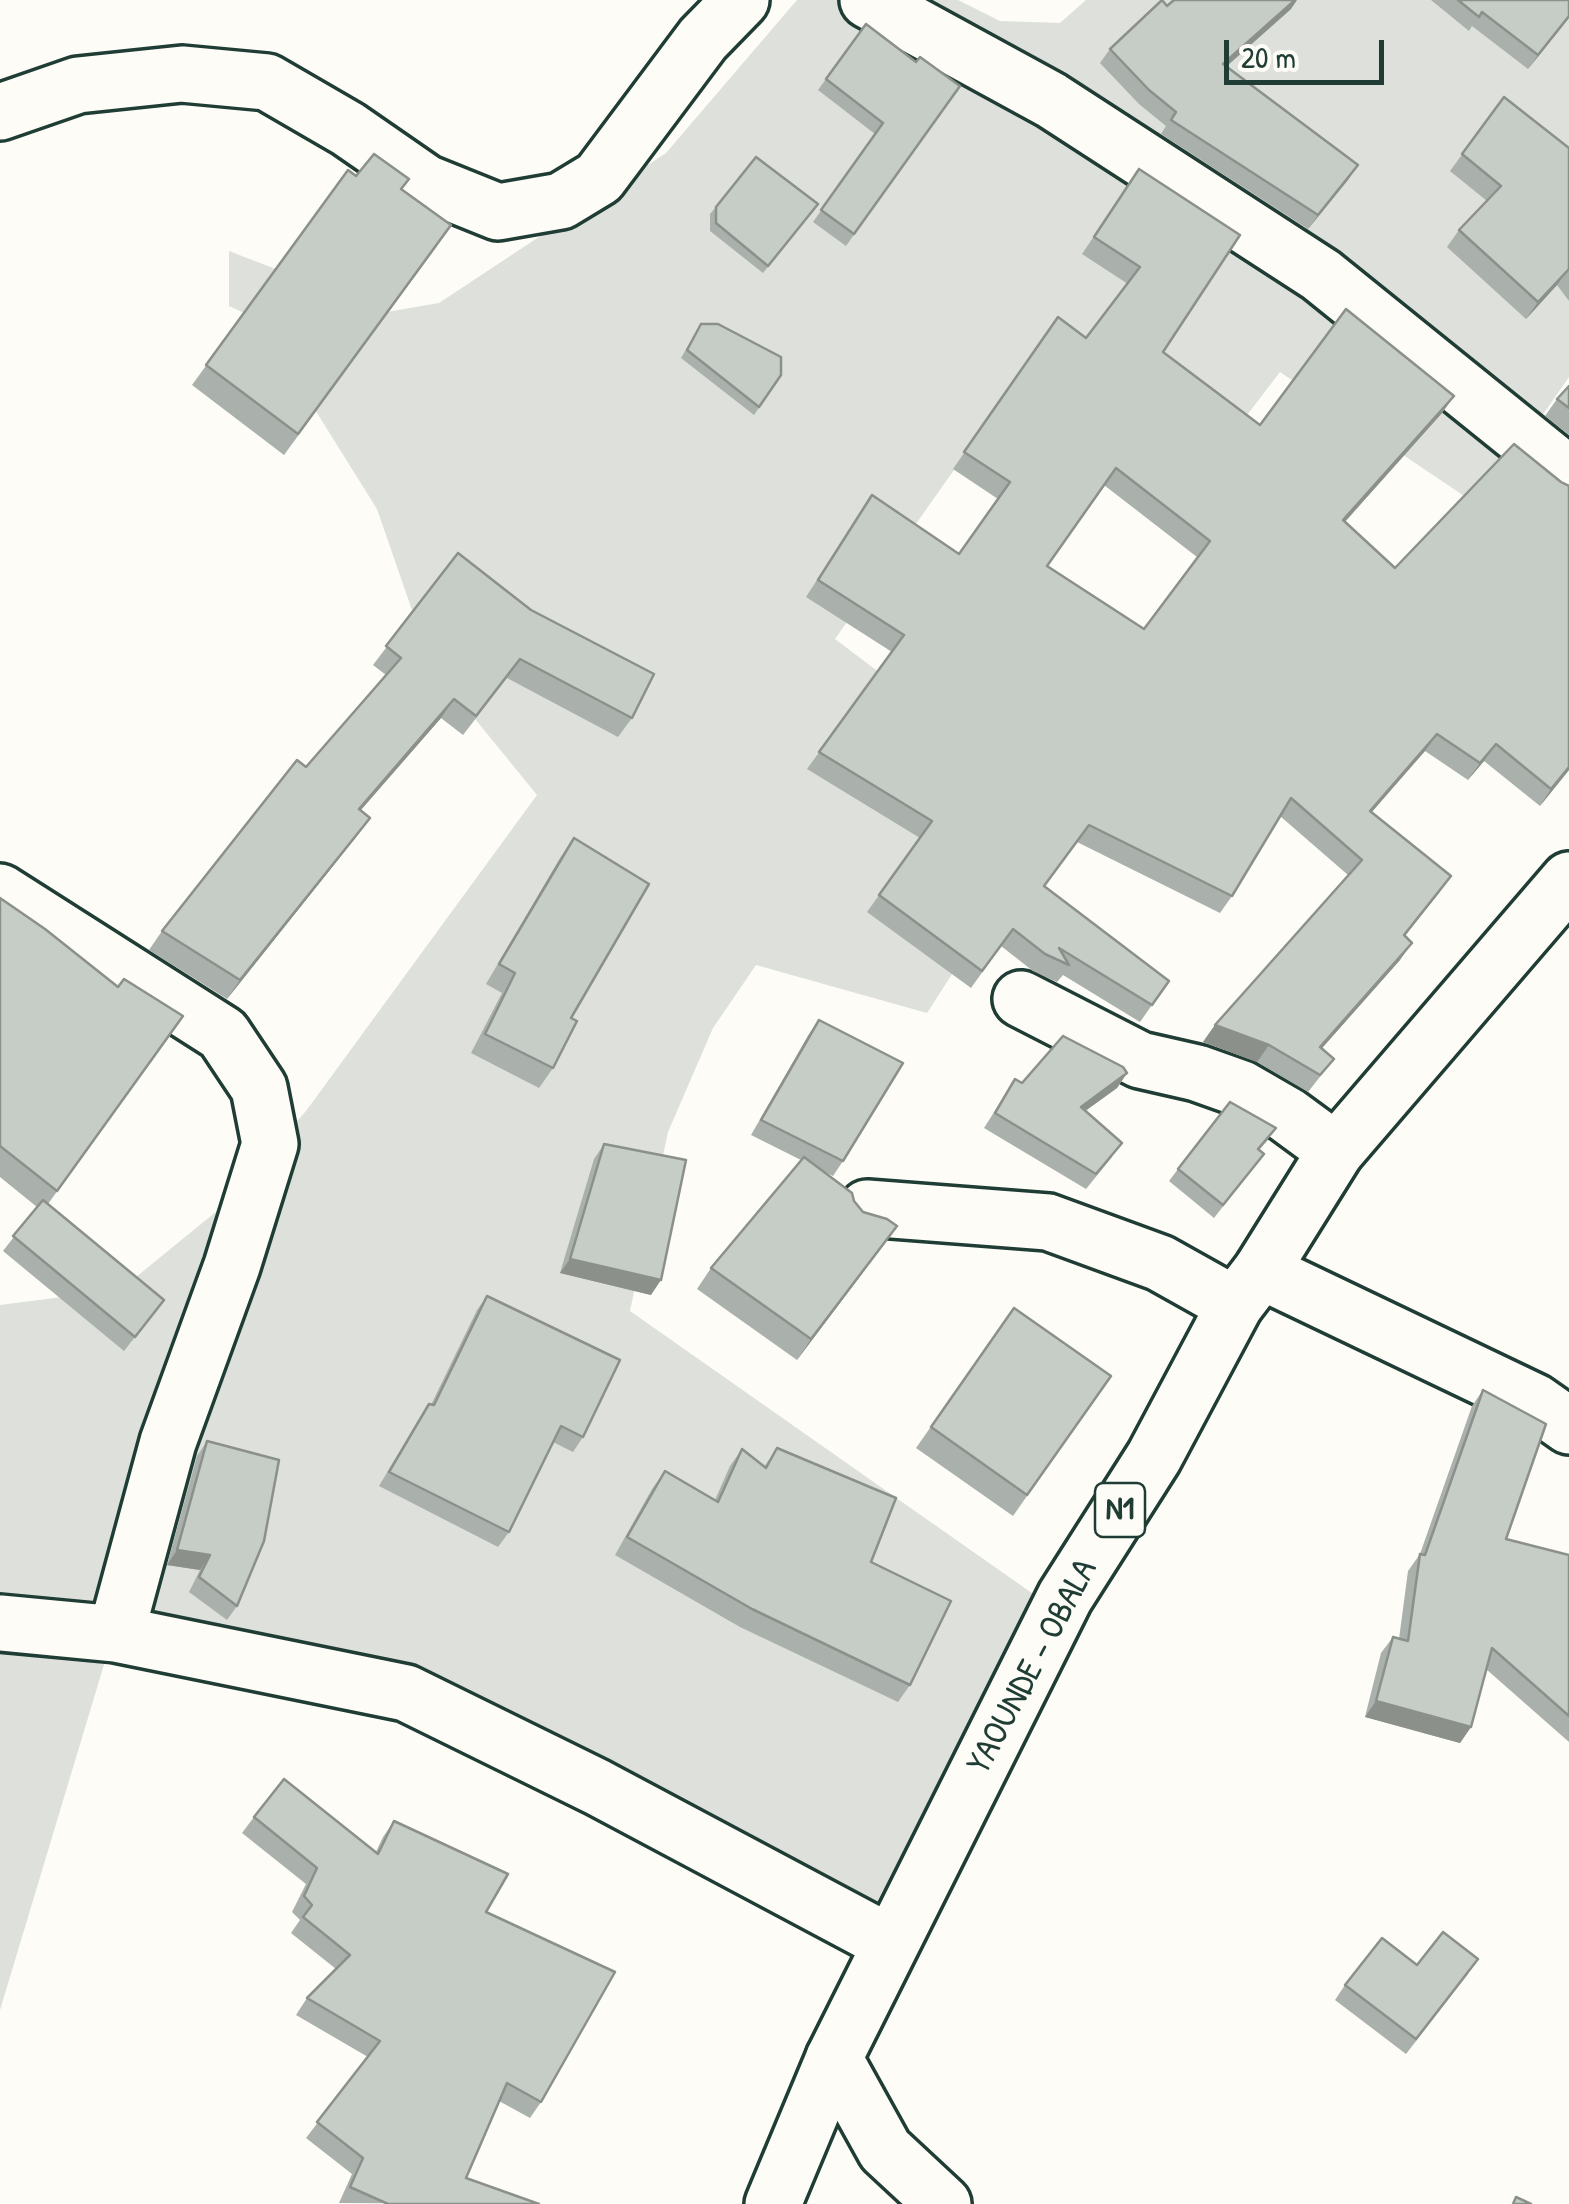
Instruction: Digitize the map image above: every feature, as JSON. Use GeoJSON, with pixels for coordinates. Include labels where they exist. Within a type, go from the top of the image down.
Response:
{"type":"FeatureCollection","features":[{"type":"Feature","properties":{"kind":"main road"},"geometry":{"type":"LineString","coordinates":[[0,112],[78,85],[182,74],[267,82],[348,128],[426,183],[498,212],[560,201],[599,178],[702,39],[741,0]]}},
{"type":"Feature","properties":{"kind":"main road"},"geometry":{"type":"LineString","coordinates":[[868,0],[1051,100],[1321,275],[1569,475]]}},
{"type":"Feature","properties":{"kind":"main road","name":"YAOUNDE - OBALA"},"geometry":{"type":"LineString","coordinates":[[773,2204],[834,2058],[1065,1598],[1154,1456],[1248,1288],[1336,1150],[1569,880]]}},
{"type":"Feature","properties":{"kind":"main road"},"geometry":{"type":"LineString","coordinates":[[0,892],[223,1034],[259,1088],[270,1144],[232,1266],[168,1442],[116,1634]]}},
{"type":"Feature","properties":{"kind":"main road"},"geometry":{"type":"LineString","coordinates":[[1021,999],[1140,1060],[1197,1073],[1242,1090],[1336,1150]]}},
{"type":"Feature","properties":{"kind":"main road"},"geometry":{"type":"LineString","coordinates":[[867,1208],[1048,1222],[1160,1263],[1248,1288],[1534,1402],[1569,1426]]}},
{"type":"Feature","properties":{"kind":"main road"},"geometry":{"type":"LineString","coordinates":[[0,1622],[116,1634],[406,1694],[597,1787],[890,1943]]}},
{"type":"Feature","properties":{"kind":"main road"},"geometry":{"type":"LineString","coordinates":[[834,2058],[885,2150],[943,2204]]}},
{"type":"Feature","properties":{"kind":"shaded area"},"geometry":{"type":"Polygon","coordinates":[[[797,0],[958,0],[1000,21],[1060,23],[1086,0],[1569,0],[1569,377],[1479,506],[1280,372],[1211,462],[1032,359],[835,639],[1059,808],[927,1013],[756,965],[713,1028],[668,1132],[630,1311],[1066,1617],[898,1923],[406,1694],[109,1648],[0,2010],[0,1305],[86,1294],[136,1277],[217,1211],[306,1111],[537,795],[431,665],[377,509],[259,320],[229,306],[229,251],[387,312],[439,303],[666,153],[797,0]]]}},
{"type":"Feature","properties":{"kind":"building"},"geometry":{"type":"Polygon","coordinates":[[[1162,0],[1167,6],[1174,0],[1295,0],[1223,64],[1358,165],[1318,215],[1171,120],[1176,112],[1110,49],[1162,0]]]}},
{"type":"Feature","properties":{"kind":"building"},"geometry":{"type":"Polygon","coordinates":[[[1458,0],[1569,0],[1569,16],[1538,55],[1482,12],[1479,17],[1458,0]]]}},
{"type":"Feature","properties":{"kind":"building"},"geometry":{"type":"Polygon","coordinates":[[[866,24],[916,62],[920,57],[960,86],[854,234],[821,210],[883,123],[826,79],[866,24]]]}},
{"type":"Feature","properties":{"kind":"building"},"geometry":{"type":"Polygon","coordinates":[[[1504,97],[1569,148],[1569,269],[1538,302],[1459,230],[1501,186],[1462,154],[1504,97]]]}},
{"type":"Feature","properties":{"kind":"building"},"geometry":{"type":"Polygon","coordinates":[[[374,154],[409,179],[401,189],[451,225],[298,434],[206,365],[348,170],[356,176],[374,154]]]}},
{"type":"Feature","properties":{"kind":"building"},"geometry":{"type":"Polygon","coordinates":[[[756,157],[818,204],[768,266],[716,223],[716,207],[756,157]]]}},
{"type":"Feature","properties":{"kind":"building"},"geometry":{"type":"Polygon","coordinates":[[[1139,169],[1240,235],[1163,352],[1260,425],[1346,309],[1454,396],[1343,520],[1395,568],[1514,444],[1569,486],[1569,767],[1551,789],[1496,744],[1480,763],[1437,734],[1370,811],[1451,876],[1404,935],[1412,943],[1320,1047],[1334,1059],[1320,1075],[1269,1045],[1215,1025],[1362,860],[1291,798],[1232,896],[1089,825],[1044,886],[1169,981],[1152,1005],[1059,948],[1069,965],[1045,954],[1013,929],[982,971],[879,895],[932,821],[819,752],[904,635],[818,580],[872,495],[959,554],[1010,482],[964,452],[1058,317],[1086,338],[1140,267],[1094,237],[1139,169]],[[1116,468],[1047,566],[1144,629],[1210,541],[1116,468]]]}},
{"type":"Feature","properties":{"kind":"building"},"geometry":{"type":"Polygon","coordinates":[[[701,324],[718,324],[781,357],[781,375],[759,407],[687,350],[701,324]]]}},
{"type":"Feature","properties":{"kind":"building"},"geometry":{"type":"Polygon","coordinates":[[[1569,386],[1569,408],[1557,399],[1569,386]]]}},
{"type":"Feature","properties":{"kind":"building"},"geometry":{"type":"Polygon","coordinates":[[[458,553],[531,610],[654,674],[632,718],[520,659],[476,716],[454,699],[359,809],[370,818],[240,980],[162,931],[297,760],[306,767],[401,658],[386,646],[458,553]]]}},
{"type":"Feature","properties":{"kind":"building"},"geometry":{"type":"Polygon","coordinates":[[[574,838],[649,884],[571,1018],[577,1021],[553,1068],[485,1034],[515,973],[499,964],[574,838]]]}},
{"type":"Feature","properties":{"kind":"building"},"geometry":{"type":"Polygon","coordinates":[[[0,898],[118,987],[124,979],[183,1016],[57,1191],[0,1146],[0,898]]]}},
{"type":"Feature","properties":{"kind":"building"},"geometry":{"type":"Polygon","coordinates":[[[819,1020],[903,1063],[843,1161],[761,1120],[819,1020]]]}},
{"type":"Feature","properties":{"kind":"building"},"geometry":{"type":"Polygon","coordinates":[[[1063,1036],[1123,1067],[1127,1073],[1081,1107],[1122,1143],[1096,1174],[995,1113],[1015,1079],[1022,1083],[1063,1036]]]}},
{"type":"Feature","properties":{"kind":"building"},"geometry":{"type":"Polygon","coordinates":[[[1230,1102],[1276,1128],[1258,1149],[1264,1154],[1223,1205],[1178,1169],[1230,1102]]]}},
{"type":"Feature","properties":{"kind":"building"},"geometry":{"type":"Polygon","coordinates":[[[604,1144],[686,1160],[661,1280],[570,1259],[604,1144]]]}},
{"type":"Feature","properties":{"kind":"building"},"geometry":{"type":"Polygon","coordinates":[[[804,1157],[852,1193],[863,1212],[897,1226],[811,1339],[711,1268],[804,1157]]]}},
{"type":"Feature","properties":{"kind":"building"},"geometry":{"type":"Polygon","coordinates":[[[43,1200],[164,1300],[135,1337],[13,1236],[43,1200]]]}},
{"type":"Feature","properties":{"kind":"building"},"geometry":{"type":"Polygon","coordinates":[[[487,1296],[620,1360],[583,1437],[561,1426],[509,1532],[389,1472],[429,1404],[434,1405],[487,1296]]]}},
{"type":"Feature","properties":{"kind":"building"},"geometry":{"type":"Polygon","coordinates":[[[1014,1308],[1111,1376],[1027,1495],[931,1427],[1014,1308]]]}},
{"type":"Feature","properties":{"kind":"building"},"geometry":{"type":"Polygon","coordinates":[[[1483,1390],[1546,1424],[1506,1539],[1569,1555],[1569,1716],[1492,1648],[1471,1727],[1376,1701],[1393,1637],[1408,1641],[1420,1554],[1425,1555],[1483,1390]]]}},
{"type":"Feature","properties":{"kind":"building"},"geometry":{"type":"Polygon","coordinates":[[[207,1441],[279,1460],[264,1541],[237,1606],[199,1577],[210,1555],[177,1550],[207,1441]]]}},
{"type":"Feature","properties":{"kind":"building"},"geometry":{"type":"Polygon","coordinates":[[[777,1448],[896,1498],[871,1562],[951,1601],[910,1685],[752,1609],[627,1537],[665,1471],[718,1502],[742,1449],[766,1468],[777,1448]]]}},
{"type":"Feature","properties":{"kind":"building"},"geometry":{"type":"Polygon","coordinates":[[[284,1779],[378,1854],[394,1821],[508,1874],[486,1912],[615,1972],[541,2102],[507,2083],[466,2178],[539,2204],[388,2204],[350,2187],[363,2158],[317,2122],[380,2041],[307,1998],[350,1955],[303,1917],[312,1905],[304,1896],[317,1868],[254,1817],[284,1779]]]}},
{"type":"Feature","properties":{"kind":"building"},"geometry":{"type":"Polygon","coordinates":[[[1443,1932],[1478,1959],[1416,2039],[1345,1985],[1382,1938],[1417,1965],[1443,1932]]]}},
{"type":"Feature","properties":{"kind":"building"},"geometry":{"type":"Polygon","coordinates":[[[1516,2197],[1531,2204],[1513,2204],[1516,2197]]]}}]}
